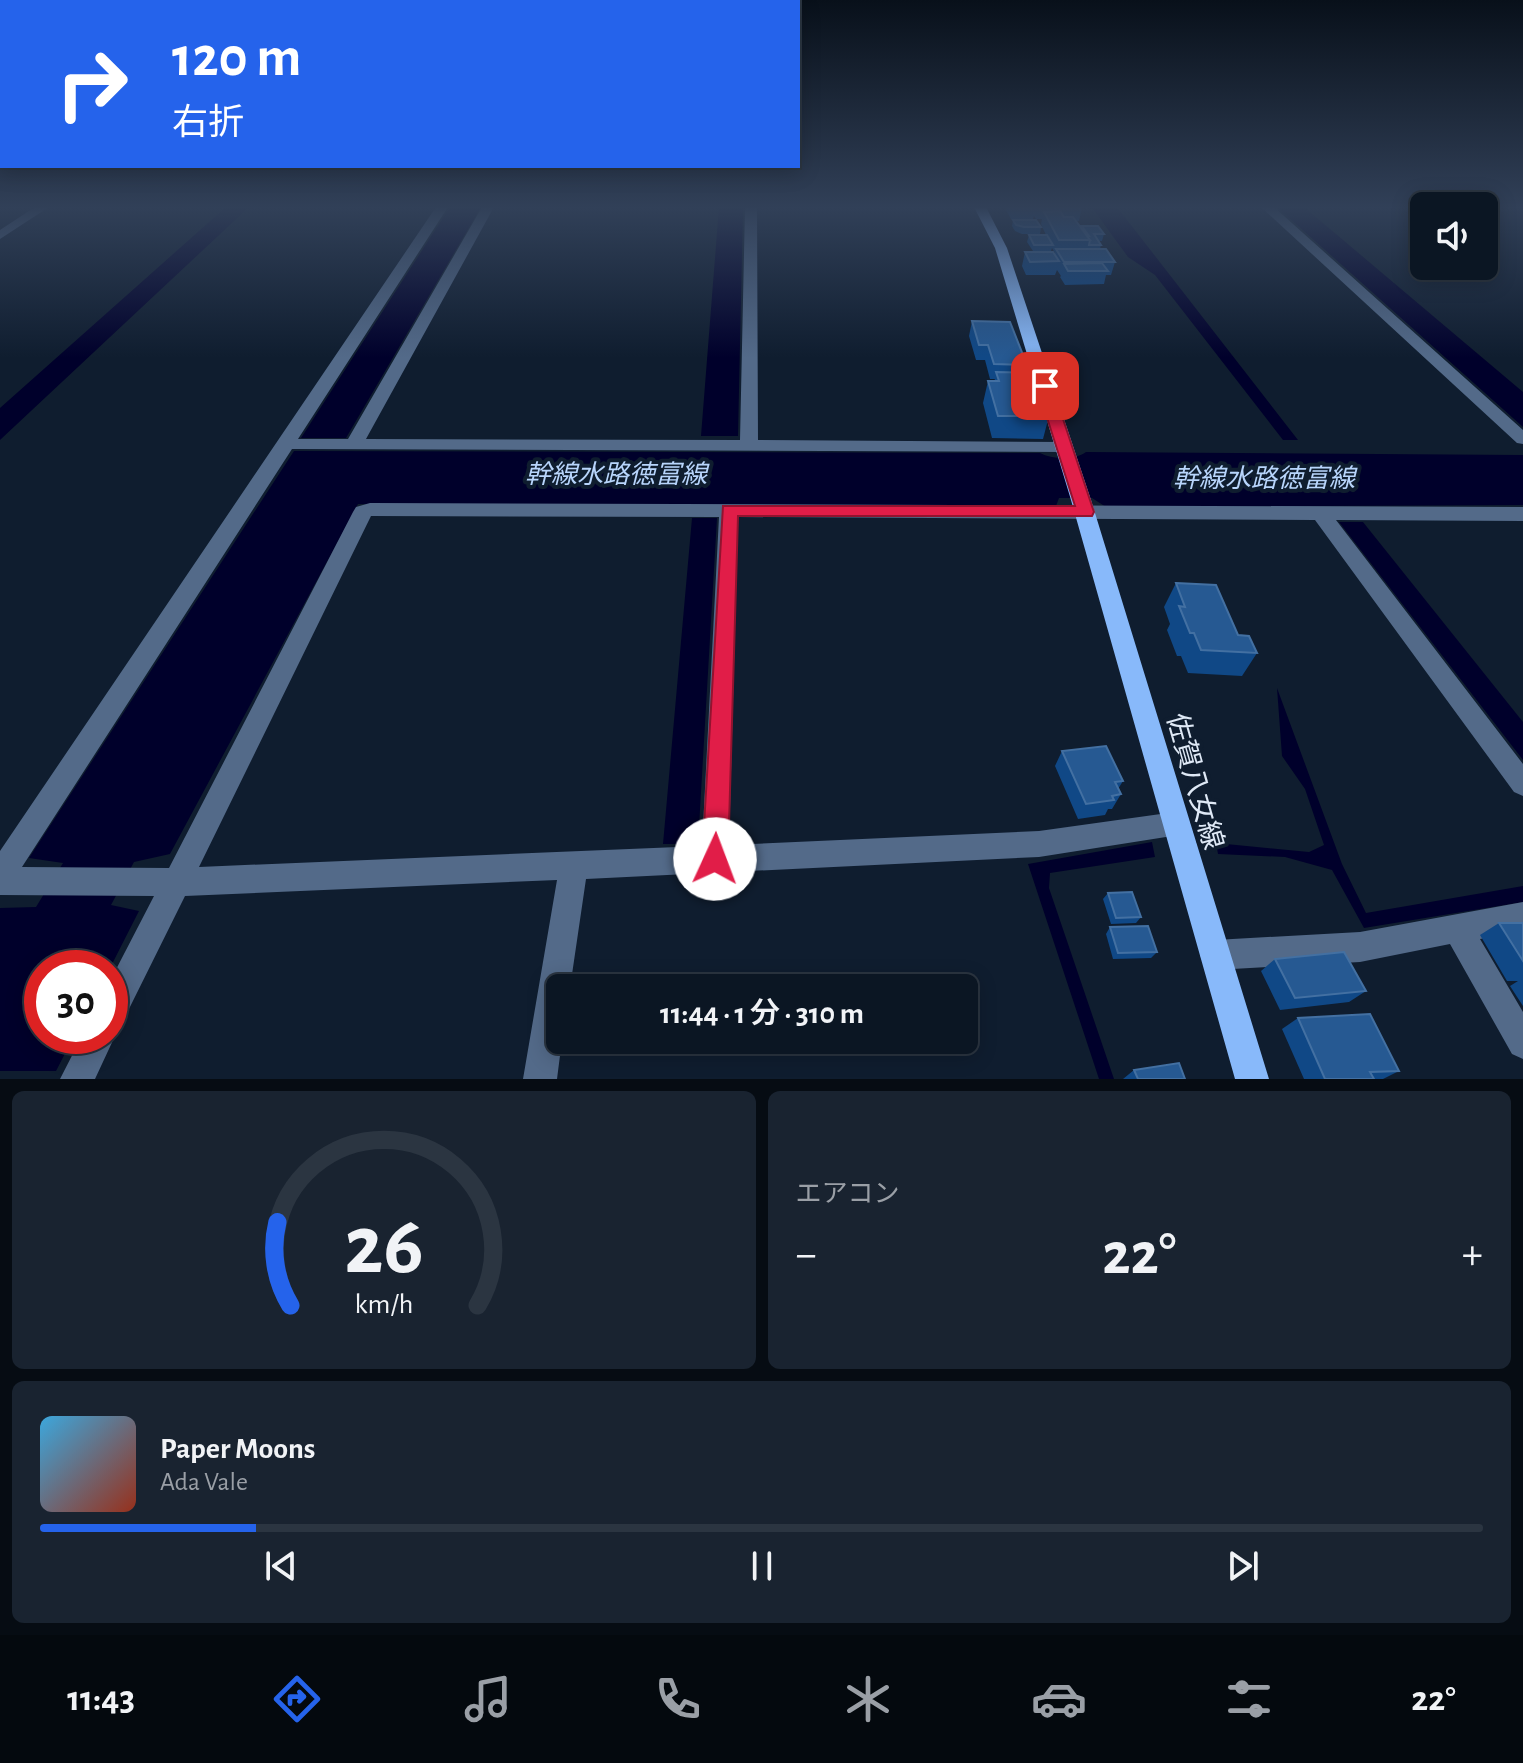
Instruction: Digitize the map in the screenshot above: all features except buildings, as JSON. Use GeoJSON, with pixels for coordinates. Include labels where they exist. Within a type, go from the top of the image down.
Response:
{"type":"FeatureCollection","features":[{"type":"Feature","properties":{"kind":"main road"},"geometry":{"type":"LineString","coordinates":[[1004,257],[1065,451]]}},
{"type":"Feature","properties":{"kind":"main road","name":"佐賀八女線"},"geometry":{"type":"LineString","coordinates":[[1065,451],[1252,1079]]}},
{"type":"Feature","properties":{"kind":"street"},"geometry":{"type":"LineString","coordinates":[[409,257],[0,879],[177,882],[574,866],[1039,844],[1175,825]]}},
{"type":"Feature","properties":{"kind":"street"},"geometry":{"type":"LineString","coordinates":[[354,444],[460,257]]}},
{"type":"Feature","properties":{"kind":"street"},"geometry":{"type":"LineString","coordinates":[[749,446],[751,257]]}},
{"type":"Feature","properties":{"kind":"street"},"geometry":{"type":"LineString","coordinates":[[1323,257],[1523,439]]}},
{"type":"Feature","properties":{"kind":"street"},"geometry":{"type":"LineString","coordinates":[[285,444],[1065,451]]}},
{"type":"Feature","properties":{"kind":"street"},"geometry":{"type":"LineString","coordinates":[[128,979],[363,512],[370,509],[729,510],[1083,506],[1320,513],[1523,514]]}},
{"type":"Feature","properties":{"kind":"street"},"geometry":{"type":"LineString","coordinates":[[715,859],[729,510]]}},
{"type":"Feature","properties":{"kind":"street"},"geometry":{"type":"LineString","coordinates":[[1320,513],[1523,784]]}},
{"type":"Feature","properties":{"kind":"street"},"geometry":{"type":"LineString","coordinates":[[540,1079],[574,866]]}},
{"type":"Feature","properties":{"kind":"street"},"geometry":{"type":"LineString","coordinates":[[1215,955],[1360,947],[1523,917]]}},
{"type":"Feature","properties":{"kind":"street"},"geometry":{"type":"LineString","coordinates":[[1457,928],[1523,1043]]}},
{"type":"Feature","properties":{"kind":"street"},"geometry":{"type":"LineString","coordinates":[[77,1079],[90,1054]]}},
{"type":"Feature","properties":{"kind":"water"},"geometry":{"type":"Polygon","coordinates":[[[169,257],[195,257],[0,440],[0,408],[169,257]]]}},
{"type":"Feature","properties":{"kind":"water"},"geometry":{"type":"Polygon","coordinates":[[[418,257],[452,257],[346,438],[301,438],[418,257]]]}},
{"type":"Feature","properties":{"kind":"water"},"geometry":{"type":"Polygon","coordinates":[[[715,257],[742,257],[738,436],[701,436],[715,257]]]}},
{"type":"Feature","properties":{"kind":"water"},"geometry":{"type":"Polygon","coordinates":[[[1129,257],[1156,257],[1298,440],[1283,440],[1155,275],[1129,257]]]}},
{"type":"Feature","properties":{"kind":"water"},"geometry":{"type":"Polygon","coordinates":[[[1333,257],[1364,257],[1523,392],[1523,427],[1333,257]]]}},
{"type":"Feature","properties":{"kind":"water","name":"幹線水路徳富線"},"geometry":{"type":"Polygon","coordinates":[[[294,451],[1040,453],[1064,458],[1086,452],[1523,455],[1523,505],[1106,507],[1092,498],[1059,498],[1056,506],[358,504],[170,854],[134,862],[111,905],[139,911],[119,950],[24,950],[24,1054],[65,1054],[56,1071],[0,1071],[0,908],[36,907],[63,863],[29,858],[294,451]]]}},
{"type":"Feature","properties":{"kind":"water"},"geometry":{"type":"Polygon","coordinates":[[[692,518],[717,518],[698,844],[663,844],[692,518]]]}},
{"type":"Feature","properties":{"kind":"water"},"geometry":{"type":"Polygon","coordinates":[[[1339,522],[1363,522],[1523,722],[1523,760],[1339,522]]]}},
{"type":"Feature","properties":{"kind":"water"},"geometry":{"type":"Polygon","coordinates":[[[1277,688],[1342,864],[1366,913],[1523,886],[1523,902],[1364,928],[1332,870],[1285,857],[1218,854],[1216,843],[1309,852],[1324,845],[1305,789],[1282,756],[1277,688]]]}},
{"type":"Feature","properties":{"kind":"water"},"geometry":{"type":"Polygon","coordinates":[[[1152,842],[1155,857],[1050,873],[1049,888],[1114,1079],[1099,1079],[1028,864],[1152,842]]]}},
{"type":"Feature","properties":{"kind":"route"},"geometry":{"type":"LineString","coordinates":[[715,859],[729,510],[1085,512],[1045,386]]}}]}
